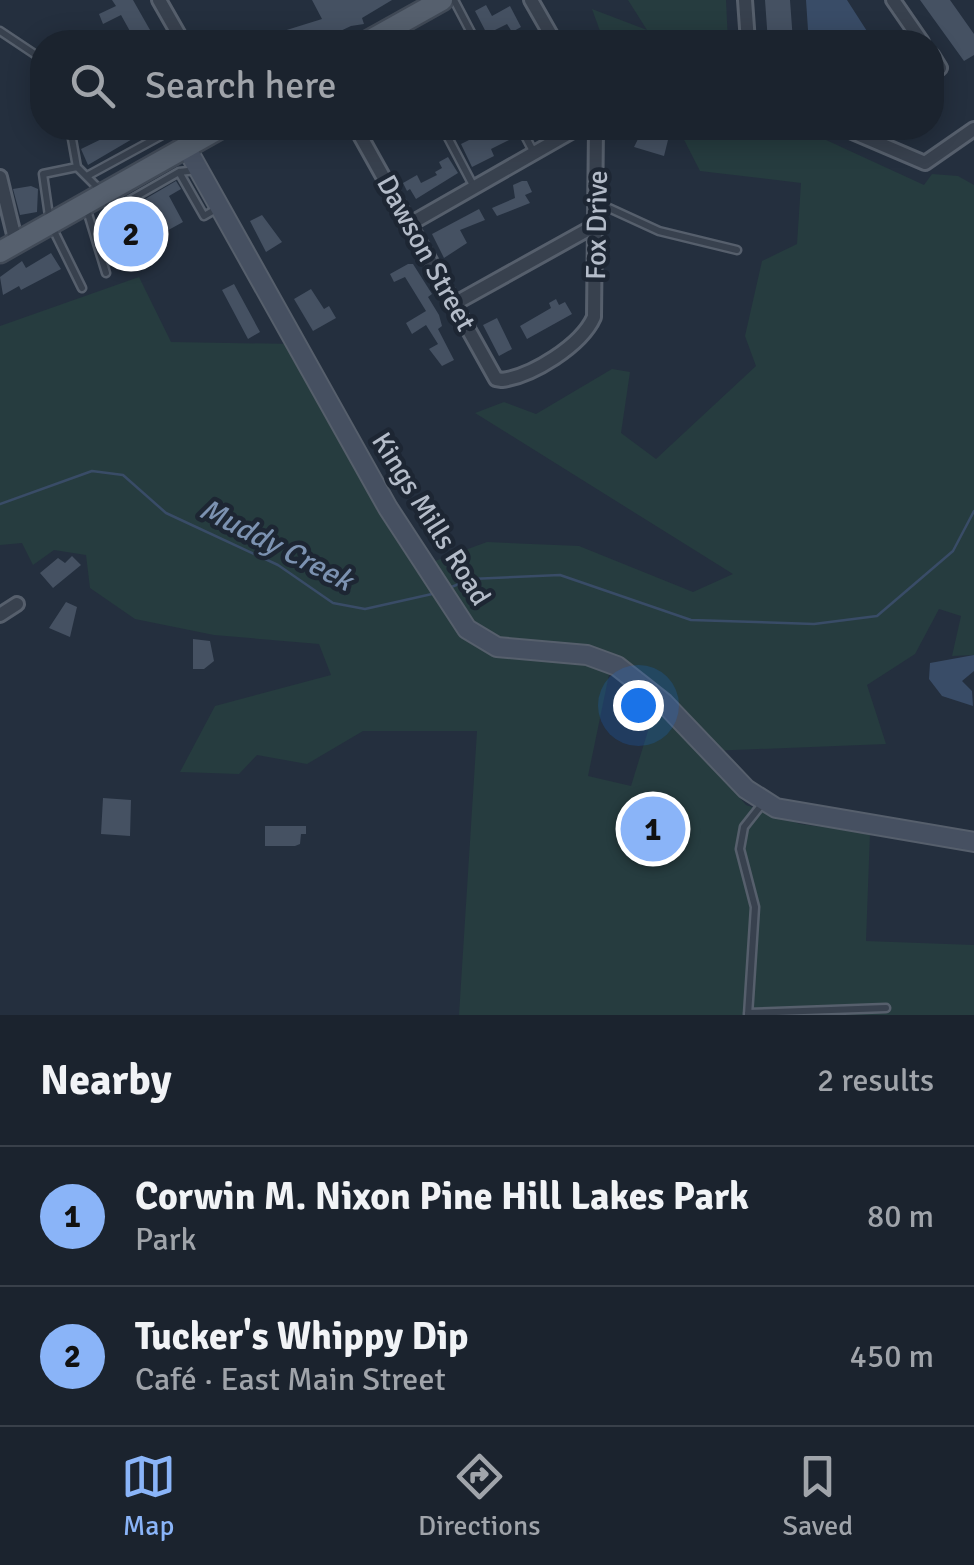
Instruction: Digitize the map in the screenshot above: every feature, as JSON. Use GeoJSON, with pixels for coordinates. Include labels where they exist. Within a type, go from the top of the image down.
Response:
{"type":"FeatureCollection","features":[{"type":"Feature","properties":{"kind":"main road"},"geometry":{"type":"LineString","coordinates":[[403,30],[442,0]]}},
{"type":"Feature","properties":{"kind":"main road"},"geometry":{"type":"LineString","coordinates":[[8,248],[50,224],[180,167],[186,146],[197,140]]}},
{"type":"Feature","properties":{"kind":"street"},"geometry":{"type":"LineString","coordinates":[[159,0],[176,30]]}},
{"type":"Feature","properties":{"kind":"street"},"geometry":{"type":"LineString","coordinates":[[531,0],[548,30]]}},
{"type":"Feature","properties":{"kind":"street"},"geometry":{"type":"LineString","coordinates":[[746,0],[747,30]]}},
{"type":"Feature","properties":{"kind":"street"},"geometry":{"type":"LineString","coordinates":[[892,0],[913,30]]}},
{"type":"Feature","properties":{"kind":"street"},"geometry":{"type":"LineString","coordinates":[[871,140],[925,163],[974,128]]}},
{"type":"Feature","properties":{"kind":"street","name":"Dawson Street"},"geometry":{"type":"LineString","coordinates":[[363,140],[496,379]]}},
{"type":"Feature","properties":{"kind":"street"},"geometry":{"type":"LineString","coordinates":[[410,224],[557,140]]}},
{"type":"Feature","properties":{"kind":"street","name":"Fox Drive"},"geometry":{"type":"LineString","coordinates":[[496,379],[512,378],[542,363],[575,342],[592,322],[596,140]]}},
{"type":"Feature","properties":{"kind":"street","name":"Kings Mills Road"},"geometry":{"type":"LineString","coordinates":[[180,167],[218,208],[424,565],[457,617],[479,639],[497,647],[586,655],[618,666],[642,683],[764,802],[832,821],[974,842]]}},
{"type":"Feature","properties":{"kind":"street"},"geometry":{"type":"LineString","coordinates":[[0,177],[8,248]]}},
{"type":"Feature","properties":{"kind":"street"},"geometry":{"type":"LineString","coordinates":[[454,304],[596,225]]}},
{"type":"Feature","properties":{"kind":"street"},"geometry":{"type":"LineString","coordinates":[[0,615],[17,604]]}},
{"type":"Feature","properties":{"kind":"lane"},"geometry":{"type":"LineString","coordinates":[[454,0],[470,30]]}},
{"type":"Feature","properties":{"kind":"lane"},"geometry":{"type":"LineString","coordinates":[[0,31],[30,52]]}},
{"type":"Feature","properties":{"kind":"lane"},"geometry":{"type":"LineString","coordinates":[[72,140],[77,167],[87,176],[125,248],[137,248],[144,240],[129,210],[101,202]]}},
{"type":"Feature","properties":{"kind":"lane"},"geometry":{"type":"LineString","coordinates":[[87,176],[152,140]]}},
{"type":"Feature","properties":{"kind":"lane"},"geometry":{"type":"LineString","coordinates":[[449,140],[474,187]]}},
{"type":"Feature","properties":{"kind":"lane"},"geometry":{"type":"LineString","coordinates":[[527,140],[534,153]]}},
{"type":"Feature","properties":{"kind":"lane"},"geometry":{"type":"LineString","coordinates":[[77,167],[43,174],[50,224],[82,288]]}},
{"type":"Feature","properties":{"kind":"lane"},"geometry":{"type":"LineString","coordinates":[[101,202],[106,273]]}},
{"type":"Feature","properties":{"kind":"lane"},"geometry":{"type":"LineString","coordinates":[[596,203],[659,231],[738,250]]}},
{"type":"Feature","properties":{"kind":"lane"},"geometry":{"type":"LineString","coordinates":[[764,802],[744,827],[740,848],[755,907],[748,1014],[886,1008]]}},
{"type":"Feature","properties":{"kind":"green space"},"geometry":{"type":"Polygon","coordinates":[[[628,0],[726,0],[727,30],[647,30],[628,0]]]}},
{"type":"Feature","properties":{"kind":"green space"},"geometry":{"type":"Polygon","coordinates":[[[592,9],[647,30],[600,30],[592,9]]]}},
{"type":"Feature","properties":{"kind":"green space"},"geometry":{"type":"Polygon","coordinates":[[[684,140],[826,140],[924,185],[932,174],[958,176],[974,185],[974,655],[952,656],[961,616],[939,609],[915,654],[867,685],[886,744],[709,751],[664,703],[611,665],[588,776],[631,786],[651,721],[661,708],[746,805],[800,824],[870,833],[866,941],[974,945],[974,1015],[459,1015],[477,731],[363,731],[307,764],[257,755],[239,774],[180,772],[215,706],[331,675],[319,644],[214,635],[135,619],[90,588],[86,555],[54,550],[33,565],[22,543],[0,545],[0,326],[139,277],[171,342],[294,344],[424,565],[487,542],[579,546],[693,592],[733,574],[475,413],[504,402],[536,414],[612,369],[630,372],[621,433],[656,459],[756,366],[745,336],[762,261],[797,244],[801,183],[700,171],[684,140]]]}},
{"type":"Feature","properties":{"kind":"water"},"geometry":{"type":"Polygon","coordinates":[[[806,0],[847,0],[866,30],[808,30],[806,0]]]}},
{"type":"Feature","properties":{"kind":"water"},"geometry":{"type":"Polygon","coordinates":[[[974,655],[974,671],[962,681],[972,691],[973,706],[942,696],[929,679],[930,663],[974,655]]]}},
{"type":"Feature","properties":{"kind":"building"},"geometry":{"type":"Polygon","coordinates":[[[112,0],[133,0],[150,30],[129,30],[121,15],[103,24],[99,14],[116,6],[112,0]]]}},
{"type":"Feature","properties":{"kind":"building"},"geometry":{"type":"Polygon","coordinates":[[[312,0],[392,0],[362,18],[364,24],[342,30],[287,30],[322,19],[312,0]]]}},
{"type":"Feature","properties":{"kind":"building"},"geometry":{"type":"Polygon","coordinates":[[[765,0],[790,0],[792,30],[767,30],[765,0]]]}},
{"type":"Feature","properties":{"kind":"building"},"geometry":{"type":"Polygon","coordinates":[[[920,0],[950,0],[974,34],[974,55],[964,61],[920,0]]]}},
{"type":"Feature","properties":{"kind":"building"},"geometry":{"type":"Polygon","coordinates":[[[486,5],[492,16],[510,6],[521,27],[511,30],[507,24],[485,30],[475,11],[486,5]]]}},
{"type":"Feature","properties":{"kind":"building"},"geometry":{"type":"Polygon","coordinates":[[[100,140],[131,140],[88,165],[81,149],[100,140]]]}},
{"type":"Feature","properties":{"kind":"building"},"geometry":{"type":"Polygon","coordinates":[[[469,140],[509,140],[491,149],[494,156],[472,167],[461,144],[469,140]]]}},
{"type":"Feature","properties":{"kind":"building"},"geometry":{"type":"Polygon","coordinates":[[[638,140],[668,140],[664,156],[634,147],[638,140]]]}},
{"type":"Feature","properties":{"kind":"building"},"geometry":{"type":"Polygon","coordinates":[[[448,157],[458,173],[416,199],[410,189],[407,191],[403,183],[417,175],[421,183],[437,175],[435,172],[442,168],[439,162],[448,157]]]}},
{"type":"Feature","properties":{"kind":"building"},"geometry":{"type":"Polygon","coordinates":[[[176,181],[181,189],[169,196],[183,222],[163,233],[150,207],[140,202],[176,181]]]}},
{"type":"Feature","properties":{"kind":"building"},"geometry":{"type":"Polygon","coordinates":[[[527,181],[532,192],[525,195],[530,203],[497,216],[492,208],[515,198],[513,185],[527,181]]]}},
{"type":"Feature","properties":{"kind":"building"},"geometry":{"type":"Polygon","coordinates":[[[13,189],[38,189],[37,212],[20,215],[13,189]]]}},
{"type":"Feature","properties":{"kind":"building"},"geometry":{"type":"Polygon","coordinates":[[[479,209],[485,220],[460,230],[467,243],[444,258],[432,234],[479,209]]]}},
{"type":"Feature","properties":{"kind":"building"},"geometry":{"type":"Polygon","coordinates":[[[262,215],[282,242],[266,252],[250,221],[262,215]]]}},
{"type":"Feature","properties":{"kind":"building"},"geometry":{"type":"Polygon","coordinates":[[[51,253],[61,269],[3,295],[0,277],[22,261],[26,268],[51,253]]]}},
{"type":"Feature","properties":{"kind":"building"},"geometry":{"type":"Polygon","coordinates":[[[413,264],[432,294],[428,297],[442,326],[438,329],[454,360],[442,366],[429,349],[438,344],[426,325],[412,334],[406,323],[426,311],[405,277],[394,282],[390,274],[413,264]]]}},
{"type":"Feature","properties":{"kind":"building"},"geometry":{"type":"Polygon","coordinates":[[[234,284],[260,332],[248,339],[222,290],[234,284]]]}},
{"type":"Feature","properties":{"kind":"building"},"geometry":{"type":"Polygon","coordinates":[[[311,289],[324,309],[329,306],[336,318],[313,331],[294,299],[311,289]]]}},
{"type":"Feature","properties":{"kind":"building"},"geometry":{"type":"Polygon","coordinates":[[[556,299],[559,305],[565,302],[572,314],[527,339],[520,326],[551,308],[549,303],[556,299]]]}},
{"type":"Feature","properties":{"kind":"building"},"geometry":{"type":"Polygon","coordinates":[[[497,318],[512,349],[499,356],[483,325],[497,318]]]}},
{"type":"Feature","properties":{"kind":"building"},"geometry":{"type":"Polygon","coordinates":[[[72,556],[81,565],[53,588],[40,573],[58,558],[65,563],[72,556]]]}},
{"type":"Feature","properties":{"kind":"building"},"geometry":{"type":"Polygon","coordinates":[[[66,602],[77,607],[70,637],[49,628],[66,602]]]}},
{"type":"Feature","properties":{"kind":"building"},"geometry":{"type":"Polygon","coordinates":[[[193,639],[210,641],[214,661],[204,669],[193,669],[193,639]]]}},
{"type":"Feature","properties":{"kind":"building"},"geometry":{"type":"Polygon","coordinates":[[[103,798],[131,800],[130,836],[101,834],[103,798]]]}},
{"type":"Feature","properties":{"kind":"building"},"geometry":{"type":"Polygon","coordinates":[[[265,826],[306,826],[306,834],[301,834],[300,844],[295,846],[265,846],[265,826]]]}},
{"type":"Feature","properties":{"kind":"waterway","name":"Muddy Creek"},"geometry":{"type":"LineString","coordinates":[[0,504],[92,471],[123,475],[166,513],[278,565],[333,603],[365,609],[432,594]]}},
{"type":"Feature","properties":{"kind":"waterway","name":"Muddy Creek"},"geometry":{"type":"LineString","coordinates":[[449,588],[471,579],[560,575],[691,620],[814,624],[877,616],[953,551],[974,511]]}},
{"type":"Feature","properties":{"kind":"place","name":"Tucker's Whippy Dip"},"geometry":{"type":"Point","coordinates":[131,234]}},
{"type":"Feature","properties":{"kind":"place","name":"Corwin M. Nixon Pine Hill Lakes Park"},"geometry":{"type":"Point","coordinates":[653,829]}}]}
